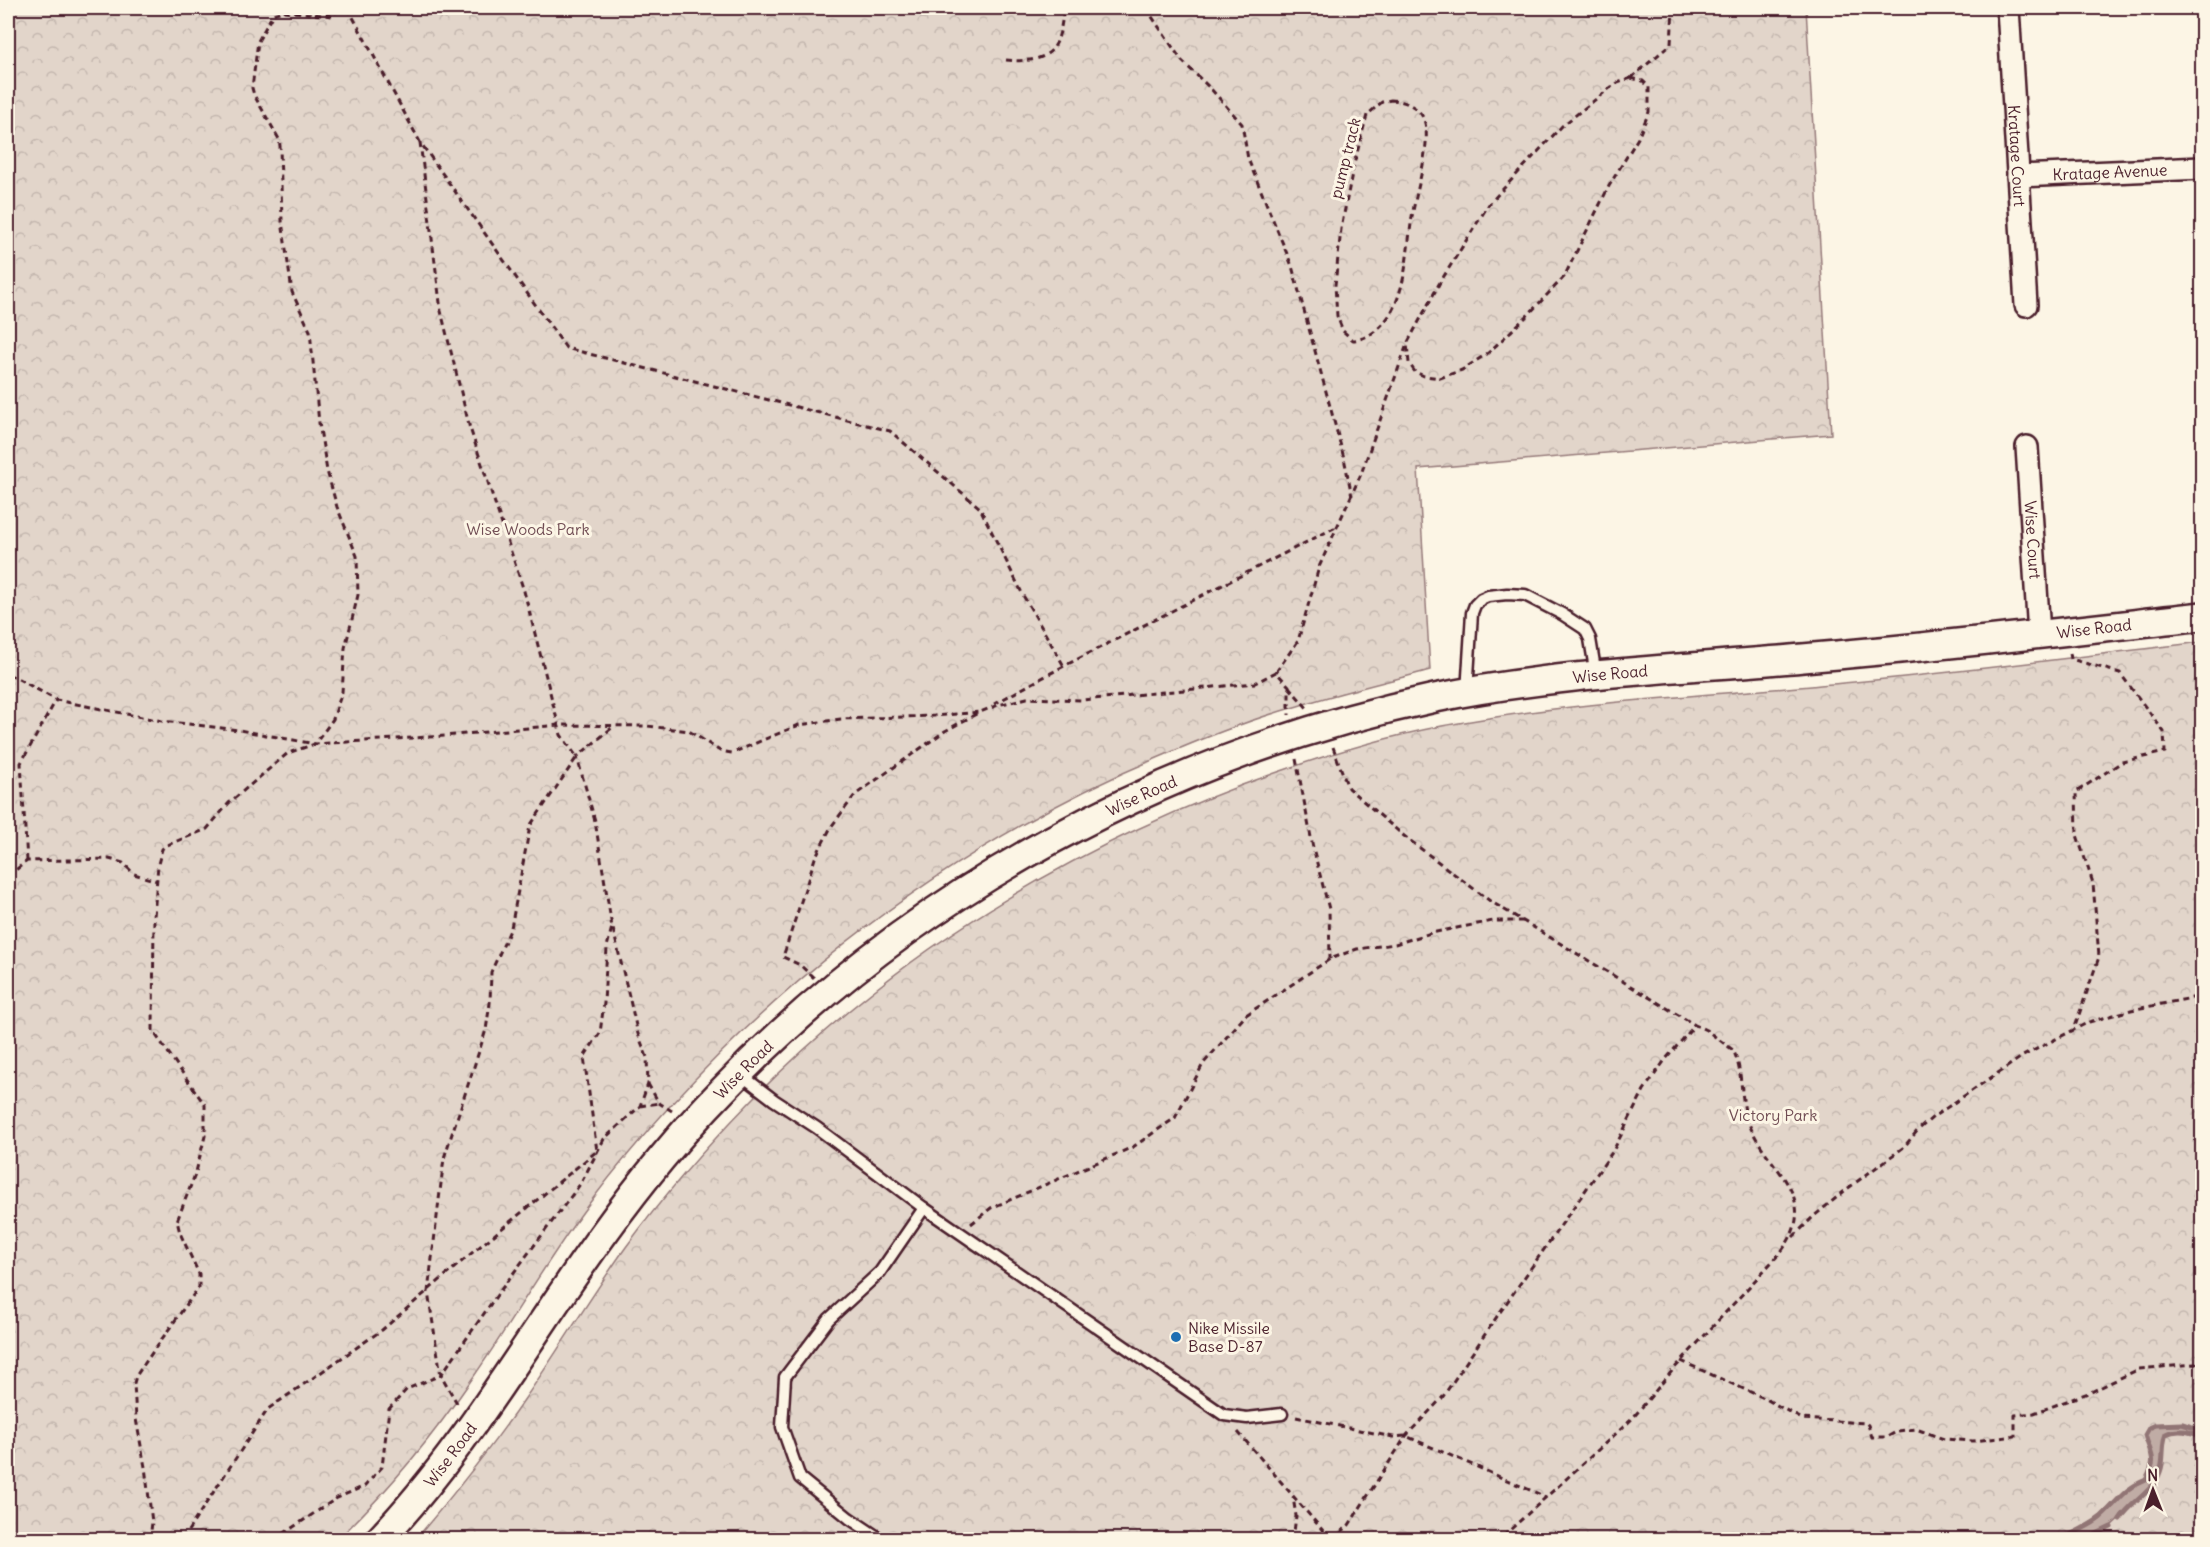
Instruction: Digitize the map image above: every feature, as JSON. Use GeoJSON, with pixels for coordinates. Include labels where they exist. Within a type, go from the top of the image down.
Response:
{"type":"FeatureCollection","features":[{"type":"Feature","properties":{"kind":"street","name":"Kratage Court"},"geometry":{"type":"LineString","coordinates":[[2008,8],[2026,305]]}},
{"type":"Feature","properties":{"kind":"street","name":"Kratage Avenue"},"geometry":{"type":"LineString","coordinates":[[2018,176],[2202,168]]}},
{"type":"Feature","properties":{"kind":"street","name":"Wise Court"},"geometry":{"type":"LineString","coordinates":[[2028,447],[2051,632]]}},
{"type":"Feature","properties":{"kind":"street","name":"Wise Road"},"geometry":{"type":"LineString","coordinates":[[379,1539],[433,1479],[471,1428],[605,1231],[647,1176],[739,1073],[828,991],[916,924],[1029,853],[1144,795],[1219,763],[1307,733],[1415,703],[1467,692],[1596,676],[1840,655],[2202,616]]}},
{"type":"Feature","properties":{"kind":"lane"},"geometry":{"type":"LineString","coordinates":[[1467,692],[1472,613],[1475,605],[1488,596],[1525,595],[1581,625],[1590,639],[1596,676]]}},
{"type":"Feature","properties":{"kind":"lane"},"geometry":{"type":"LineString","coordinates":[[739,1073],[924,1208],[1224,1415],[1247,1418],[1282,1414]]}},
{"type":"Feature","properties":{"kind":"lane"},"geometry":{"type":"LineString","coordinates":[[882,1539],[849,1518],[800,1478],[782,1427],[785,1377],[829,1320],[880,1272],[924,1208]]}},
{"type":"Feature","properties":{"kind":"path"},"geometry":{"type":"LineString","coordinates":[[150,1539],[152,1522],[136,1419],[134,1383],[136,1376],[200,1287],[199,1274],[180,1233],[177,1221],[196,1172],[205,1136],[205,1105],[153,1031],[154,917],[158,864],[165,846],[207,829],[229,803],[288,753],[315,744],[333,719],[342,692],[345,648],[358,595],[357,556],[337,507],[327,471],[319,423],[310,331],[292,292],[282,221],[282,168],[279,139],[252,88],[258,41],[273,14],[283,10],[332,16],[340,8]]}},
{"type":"Feature","properties":{"kind":"path"},"geometry":{"type":"LineString","coordinates":[[348,8],[420,141],[566,348],[890,431],[980,508],[1024,597],[1064,666]]}},
{"type":"Feature","properties":{"kind":"path"},"geometry":{"type":"LineString","coordinates":[[1006,60],[1028,62],[1045,56],[1054,49],[1065,8]]}},
{"type":"Feature","properties":{"kind":"path"},"geometry":{"type":"LineString","coordinates":[[1146,8],[1182,61],[1242,124],[1248,159],[1292,266],[1344,458],[1352,496]]}},
{"type":"Feature","properties":{"kind":"path"},"geometry":{"type":"LineString","coordinates":[[8,675],[56,700],[162,721],[239,730],[315,744],[445,736],[559,725],[614,725],[689,731],[720,751],[732,753],[799,725],[841,719],[980,712],[1027,698],[1083,700],[1255,683],[1276,672],[1298,641],[1319,567],[1352,496],[1407,344],[1439,284],[1497,194],[1562,126],[1615,84],[1631,78],[1671,44],[1673,8]]}},
{"type":"Feature","properties":{"kind":"path"},"geometry":{"type":"LineString","coordinates":[[1407,344],[1407,356],[1412,369],[1424,376],[1440,378],[1462,370],[1496,346],[1564,277],[1609,186],[1638,138],[1649,112],[1649,87],[1643,81],[1631,78]]}},
{"type":"Feature","properties":{"kind":"path","name":"pump track"},"geometry":{"type":"LineString","coordinates":[[1391,100],[1413,106],[1423,116],[1426,125],[1425,149],[1404,276],[1392,310],[1378,329],[1365,339],[1353,340],[1348,336],[1336,316],[1335,285],[1341,228],[1367,115],[1382,102],[1391,100]]}},
{"type":"Feature","properties":{"kind":"path"},"geometry":{"type":"LineString","coordinates":[[274,1539],[337,1498],[365,1486],[382,1467],[389,1409],[407,1389],[441,1375],[580,1182],[603,1139],[640,1106],[648,1084],[647,1058],[638,1034],[612,927],[596,821],[577,758],[561,735],[524,591],[469,425],[441,311],[420,141]]}},
{"type":"Feature","properties":{"kind":"path"},"geometry":{"type":"LineString","coordinates":[[828,991],[800,965],[783,957],[815,858],[826,837],[855,795],[945,731],[1064,666],[1338,525]]}},
{"type":"Feature","properties":{"kind":"path"},"geometry":{"type":"LineString","coordinates":[[2051,632],[2071,659],[2120,673],[2163,732],[2165,752],[2122,762],[2076,792],[2077,835],[2093,883],[2099,957],[2074,1029]]}},
{"type":"Feature","properties":{"kind":"path"},"geometry":{"type":"LineString","coordinates":[[1276,672],[1309,710],[1307,733],[1295,764],[1329,909],[1330,959]]}},
{"type":"Feature","properties":{"kind":"path"},"geometry":{"type":"LineString","coordinates":[[1288,686],[1290,720],[1307,733],[1332,744],[1348,788],[1404,836],[1490,902],[1706,1030],[1735,1052],[1747,1118],[1796,1201],[1797,1215],[1792,1238]]}},
{"type":"Feature","properties":{"kind":"path"},"geometry":{"type":"LineString","coordinates":[[27,861],[21,763],[56,700]]}},
{"type":"Feature","properties":{"kind":"path"},"geometry":{"type":"LineString","coordinates":[[471,1428],[441,1375],[428,1292],[444,1158],[486,1030],[492,972],[511,928],[530,826],[577,758],[614,725]]}},
{"type":"Feature","properties":{"kind":"path"},"geometry":{"type":"LineString","coordinates":[[8,876],[27,861],[109,859],[123,863],[134,874],[157,881]]}},
{"type":"Feature","properties":{"kind":"path"},"geometry":{"type":"LineString","coordinates":[[961,1233],[991,1208],[1133,1147],[1175,1118],[1203,1064],[1246,1015],[1330,959],[1357,949],[1395,944],[1431,933],[1493,921],[1524,921]]}},
{"type":"Feature","properties":{"kind":"path"},"geometry":{"type":"LineString","coordinates":[[597,1151],[584,1057],[600,1033],[607,946],[612,927]]}},
{"type":"Feature","properties":{"kind":"path"},"geometry":{"type":"LineString","coordinates":[[1499,1539],[1632,1419],[1681,1361],[1814,1216],[1904,1147],[1933,1117],[2023,1056],[2074,1029],[2131,1010],[2202,996]]}},
{"type":"Feature","properties":{"kind":"path"},"geometry":{"type":"LineString","coordinates":[[1224,1415],[1332,1539],[1349,1525],[1406,1436],[1442,1398],[1504,1305],[1613,1151],[1644,1090],[1665,1060],[1695,1025]]}},
{"type":"Feature","properties":{"kind":"path"},"geometry":{"type":"LineString","coordinates":[[648,1084],[659,1102],[692,1123]]}},
{"type":"Feature","properties":{"kind":"path"},"geometry":{"type":"LineString","coordinates":[[640,1106],[659,1102]]}},
{"type":"Feature","properties":{"kind":"path"},"geometry":{"type":"LineString","coordinates":[[182,1539],[268,1409],[382,1330],[597,1151]]}},
{"type":"Feature","properties":{"kind":"path"},"geometry":{"type":"LineString","coordinates":[[1681,1361],[1764,1398],[1806,1420],[1866,1423],[1872,1437],[1887,1437],[1896,1432],[1916,1429],[1944,1439],[1973,1441],[2015,1436],[2015,1415],[2034,1413],[2091,1392],[2139,1369],[2202,1365]]}},
{"type":"Feature","properties":{"kind":"path"},"geometry":{"type":"LineString","coordinates":[[1282,1414],[1393,1437],[1406,1436],[1546,1497]]}},
{"type":"Feature","properties":{"kind":"path"},"geometry":{"type":"LineString","coordinates":[[1293,1496],[1296,1516],[1293,1539]]}},
{"type":"Feature","properties":{"kind":"green space","name":"Wise Woods Park"},"geometry":{"type":"Polygon","coordinates":[[[8,8],[1806,8],[1831,434],[1418,469],[1430,670],[1331,696],[1212,735],[1079,794],[998,838],[920,888],[846,943],[775,1002],[708,1066],[646,1134],[573,1226],[442,1421],[392,1482],[338,1539],[8,1539],[8,8]]]}},
{"type":"Feature","properties":{"kind":"green space","name":"Victory Park"},"geometry":{"type":"Polygon","coordinates":[[[2202,642],[2202,1539],[415,1540],[513,1416],[640,1228],[686,1172],[751,1101],[807,1047],[867,996],[930,949],[995,906],[1133,831],[1204,800],[1298,765],[1380,740],[1442,726],[1592,705],[1888,679],[2202,642]]]}},
{"type":"Feature","properties":{"kind":"shaded area"},"geometry":{"type":"Polygon","coordinates":[[[2182,1424],[2202,1430],[2202,1436],[2180,1431],[2166,1434],[2158,1479],[2114,1523],[2106,1530],[2088,1537],[2059,1539],[2096,1521],[2126,1492],[2146,1480],[2153,1461],[2145,1435],[2149,1428],[2156,1425],[2182,1424]]]}},
{"type":"Feature","properties":{"kind":"waterway"},"geometry":{"type":"LineString","coordinates":[[2059,1540],[2096,1521],[2126,1492],[2146,1480],[2153,1461],[2145,1435],[2149,1428],[2156,1425],[2182,1424],[2202,1430]]}},
{"type":"Feature","properties":{"kind":"waterway"},"geometry":{"type":"LineString","coordinates":[[2120,1519],[2157,1479],[2166,1434],[2180,1431],[2202,1436]]}},
{"type":"Feature","properties":{"kind":"waterway"},"geometry":{"type":"LineString","coordinates":[[2084,1540],[2111,1527]]}},
{"type":"Feature","properties":{"kind":"place","name":"Nike Missile Base D-87"},"geometry":{"type":"Point","coordinates":[1176,1337]}}]}
